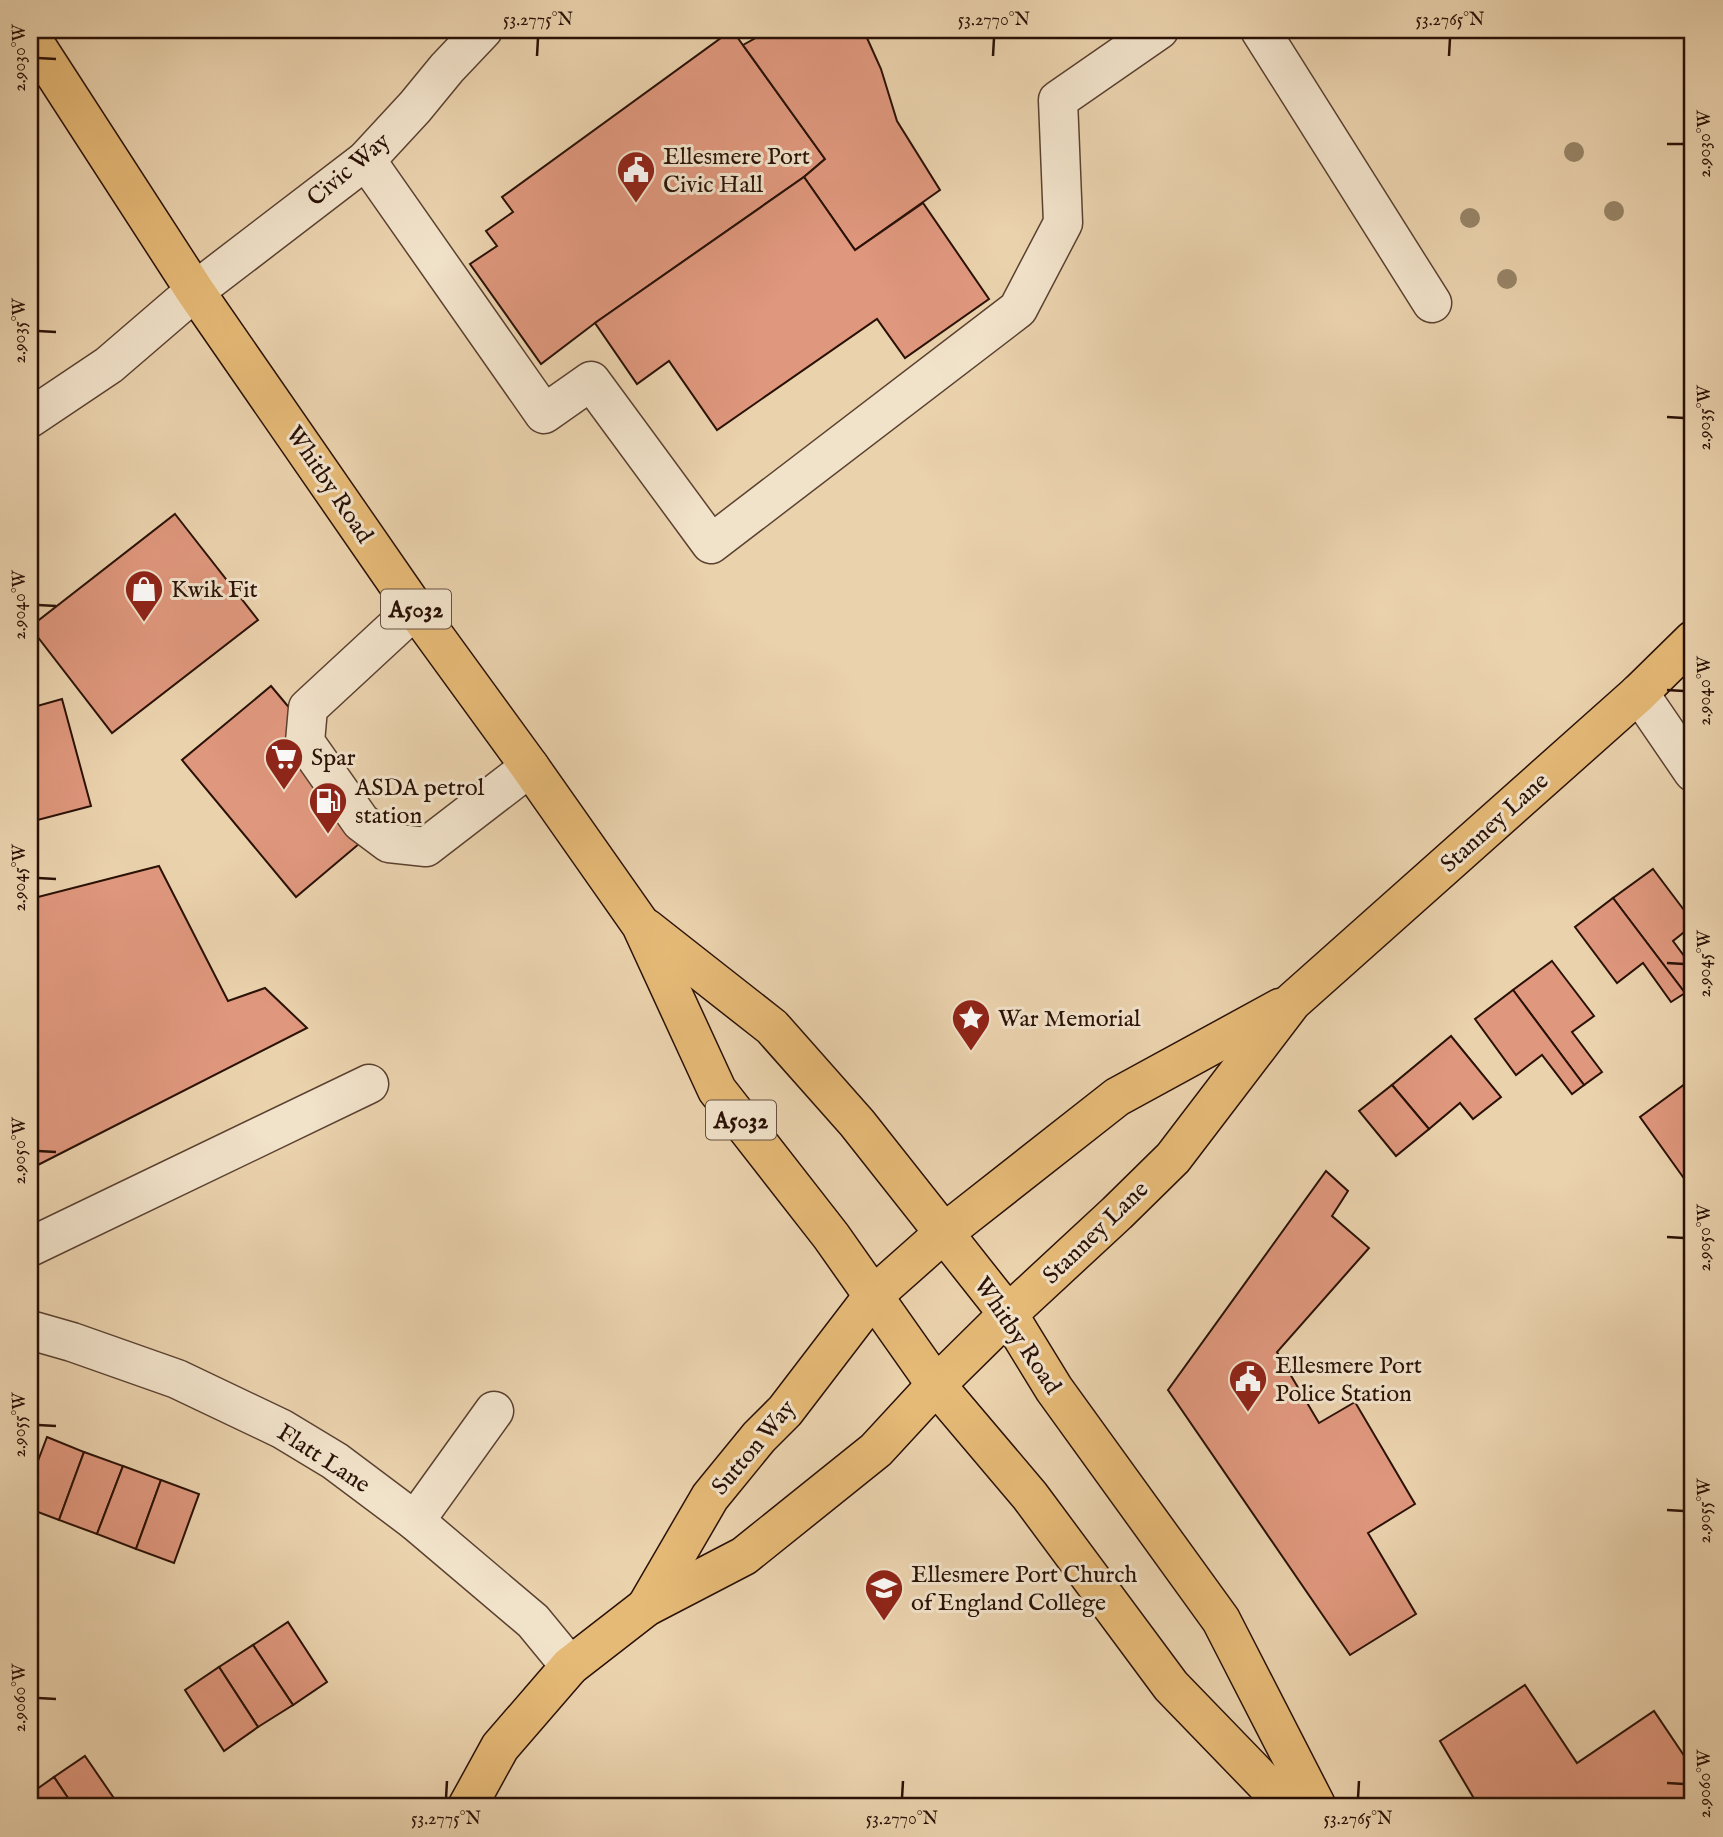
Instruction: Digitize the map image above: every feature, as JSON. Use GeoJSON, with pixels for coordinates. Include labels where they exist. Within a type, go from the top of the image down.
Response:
{"type":"FeatureCollection","features":[{"type":"Feature","properties":{"kind":"main road","name":"Whitby Road"},"geometry":{"type":"LineString","coordinates":[[30,36],[195,290],[415,609],[641,925],[717,1090],[831,1236],[936,1385],[1030,1496],[1171,1686],[1288,1807]]}},
{"type":"Feature","properties":{"kind":"main road","name":"Stanney Lane"},"geometry":{"type":"LineString","coordinates":[[936,1385],[1173,1158],[1292,1002],[1639,693],[1693,639]]}},
{"type":"Feature","properties":{"kind":"main road"},"geometry":{"type":"LineString","coordinates":[[1639,693],[1693,656]]}},
{"type":"Feature","properties":{"kind":"main road","name":"Whitby Road"},"geometry":{"type":"LineString","coordinates":[[641,925],[772,1027],[857,1123],[1008,1314],[1054,1389],[1222,1620],[1317,1807]]}},
{"type":"Feature","properties":{"kind":"main road","name":"Stanney Lane"},"geometry":{"type":"LineString","coordinates":[[873,1296],[944,1233],[1117,1097],[1292,1002]]}},
{"type":"Feature","properties":{"kind":"main road","name":"Sutton Way"},"geometry":{"type":"LineString","coordinates":[[646,1607],[710,1497],[759,1437],[785,1411],[873,1296]]}},
{"type":"Feature","properties":{"kind":"main road","name":"Sutton Way"},"geometry":{"type":"LineString","coordinates":[[467,1807],[500,1747],[570,1666],[646,1607],[744,1556],[876,1450],[936,1385]]}},
{"type":"Feature","properties":{"kind":"street","name":"Civic Way"},"geometry":{"type":"LineString","coordinates":[[30,418],[109,365],[195,290],[366,160],[483,30]]}},
{"type":"Feature","properties":{"kind":"street"},"geometry":{"type":"LineString","coordinates":[[366,160],[544,414],[591,381],[711,544],[1017,309],[1063,223],[1058,100],[1159,30]]}},
{"type":"Feature","properties":{"kind":"street"},"geometry":{"type":"LineString","coordinates":[[1260,30],[1432,303]]}},
{"type":"Feature","properties":{"kind":"street"},"geometry":{"type":"LineString","coordinates":[[415,609],[308,708],[304,742],[360,822],[389,843],[426,847],[530,767]]}},
{"type":"Feature","properties":{"kind":"street"},"geometry":{"type":"LineString","coordinates":[[1639,693],[1693,772]]}},
{"type":"Feature","properties":{"kind":"street"},"geometry":{"type":"LineString","coordinates":[[30,1247],[369,1084]]}},
{"type":"Feature","properties":{"kind":"street","name":"Flatt Lane"},"geometry":{"type":"LineString","coordinates":[[30,1330],[177,1379],[282,1429],[335,1461],[415,1521],[533,1621],[570,1666]]}},
{"type":"Feature","properties":{"kind":"street"},"geometry":{"type":"LineString","coordinates":[[415,1521],[494,1411]]}},
{"type":"Feature","properties":{"kind":"building","name":"Ellesmere Port Civic Hall"},"geometry":{"type":"Polygon","coordinates":[[[732,30],[825,159],[804,177],[595,323],[541,364],[470,264],[497,246],[486,231],[513,212],[502,197],[732,30]]]}},
{"type":"Feature","properties":{"kind":"building"},"geometry":{"type":"Polygon","coordinates":[[[770,30],[857,30],[867,38],[881,69],[897,121],[940,190],[855,250],[804,177],[825,159],[743,45],[770,30]]]}},
{"type":"Feature","properties":{"kind":"building"},"geometry":{"type":"Polygon","coordinates":[[[804,177],[855,250],[923,203],[989,299],[905,358],[877,319],[717,430],[669,361],[637,384],[595,323],[804,177]]]}},
{"type":"Feature","properties":{"kind":"building","name":"Kwik Fit"},"geometry":{"type":"Polygon","coordinates":[[[175,514],[258,620],[112,733],[30,627],[175,514]]]}},
{"type":"Feature","properties":{"kind":"building","name":"Spar"},"geometry":{"type":"Polygon","coordinates":[[[271,686],[385,822],[296,897],[182,760],[271,686]]]}},
{"type":"Feature","properties":{"kind":"building"},"geometry":{"type":"Polygon","coordinates":[[[62,699],[91,806],[30,822],[30,708],[62,699]]]}},
{"type":"Feature","properties":{"kind":"building"},"geometry":{"type":"Polygon","coordinates":[[[159,866],[228,1001],[265,988],[307,1028],[30,1169],[30,899],[159,866]]]}},
{"type":"Feature","properties":{"kind":"building"},"geometry":{"type":"Polygon","coordinates":[[[1653,869],[1693,922],[1693,925],[1673,941],[1693,968],[1693,986],[1685,993],[1613,898],[1653,869]]]}},
{"type":"Feature","properties":{"kind":"building"},"geometry":{"type":"Polygon","coordinates":[[[1613,898],[1685,993],[1671,1002],[1643,963],[1617,983],[1575,927],[1613,898]]]}},
{"type":"Feature","properties":{"kind":"building"},"geometry":{"type":"Polygon","coordinates":[[[1552,961],[1594,1016],[1572,1032],[1602,1072],[1584,1085],[1513,990],[1552,961]]]}},
{"type":"Feature","properties":{"kind":"building"},"geometry":{"type":"Polygon","coordinates":[[[1513,990],[1584,1085],[1572,1094],[1542,1055],[1516,1075],[1475,1019],[1513,990]]]}},
{"type":"Feature","properties":{"kind":"building"},"geometry":{"type":"Polygon","coordinates":[[[1451,1036],[1501,1097],[1473,1119],[1460,1103],[1429,1129],[1392,1085],[1451,1036]]]}},
{"type":"Feature","properties":{"kind":"building"},"geometry":{"type":"Polygon","coordinates":[[[1693,1078],[1693,1191],[1640,1117],[1693,1078]]]}},
{"type":"Feature","properties":{"kind":"building"},"geometry":{"type":"Polygon","coordinates":[[[1392,1085],[1429,1129],[1396,1156],[1359,1111],[1392,1085]]]}},
{"type":"Feature","properties":{"kind":"building","name":"Ellesmere Port Police Station"},"geometry":{"type":"Polygon","coordinates":[[[1326,1171],[1348,1191],[1332,1216],[1369,1248],[1277,1352],[1319,1423],[1355,1402],[1415,1504],[1368,1533],[1416,1614],[1350,1655],[1168,1390],[1326,1171]]]}},
{"type":"Feature","properties":{"kind":"building"},"geometry":{"type":"Polygon","coordinates":[[[47,1437],[84,1452],[59,1520],[30,1509],[30,1482],[47,1437]]]}},
{"type":"Feature","properties":{"kind":"building"},"geometry":{"type":"Polygon","coordinates":[[[84,1452],[123,1466],[97,1534],[59,1520],[84,1452]]]}},
{"type":"Feature","properties":{"kind":"building"},"geometry":{"type":"Polygon","coordinates":[[[123,1466],[161,1480],[136,1549],[97,1534],[123,1466]]]}},
{"type":"Feature","properties":{"kind":"building"},"geometry":{"type":"Polygon","coordinates":[[[161,1480],[199,1494],[174,1563],[136,1549],[161,1480]]]}},
{"type":"Feature","properties":{"kind":"building"},"geometry":{"type":"Polygon","coordinates":[[[288,1622],[327,1682],[293,1705],[253,1645],[288,1622]]]}},
{"type":"Feature","properties":{"kind":"building"},"geometry":{"type":"Polygon","coordinates":[[[253,1645],[293,1705],[258,1727],[219,1667],[253,1645]]]}},
{"type":"Feature","properties":{"kind":"building"},"geometry":{"type":"Polygon","coordinates":[[[219,1667],[258,1727],[224,1751],[185,1690],[219,1667]]]}},
{"type":"Feature","properties":{"kind":"building"},"geometry":{"type":"Polygon","coordinates":[[[1525,1685],[1577,1763],[1654,1711],[1693,1769],[1693,1807],[1479,1807],[1440,1741],[1525,1685]]]}},
{"type":"Feature","properties":{"kind":"building"},"geometry":{"type":"Polygon","coordinates":[[[85,1756],[120,1807],[74,1807],[54,1777],[85,1756]]]}},
{"type":"Feature","properties":{"kind":"building"},"geometry":{"type":"Polygon","coordinates":[[[54,1777],[74,1807],[30,1807],[30,1794],[54,1777]]]}},
{"type":"Feature","properties":{"kind":"place","name":"Ellesmere Port Civic Hall"},"geometry":{"type":"Point","coordinates":[636,204]}},
{"type":"Feature","properties":{"kind":"place","name":"Kwik Fit"},"geometry":{"type":"Point","coordinates":[144,623]}},
{"type":"Feature","properties":{"kind":"place","name":"Spar"},"geometry":{"type":"Point","coordinates":[284,791]}},
{"type":"Feature","properties":{"kind":"place","name":"ASDA petrol station"},"geometry":{"type":"Point","coordinates":[328,835]}},
{"type":"Feature","properties":{"kind":"place","name":"War Memorial"},"geometry":{"type":"Point","coordinates":[971,1052]}},
{"type":"Feature","properties":{"kind":"place","name":"Ellesmere Port Police Station"},"geometry":{"type":"Point","coordinates":[1248,1413]}},
{"type":"Feature","properties":{"kind":"place","name":"Ellesmere Port Church of England College"},"geometry":{"type":"Point","coordinates":[884,1622]}}]}
